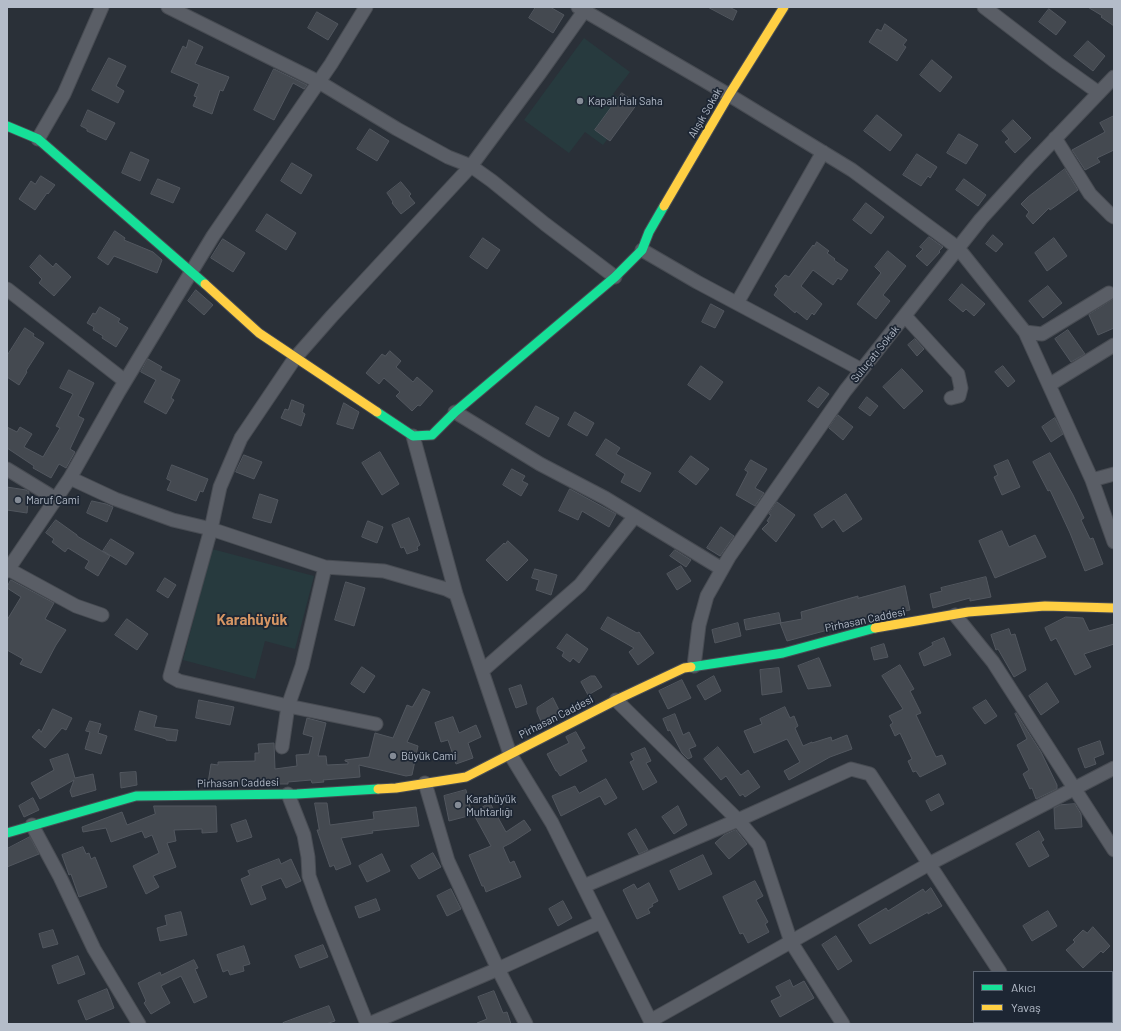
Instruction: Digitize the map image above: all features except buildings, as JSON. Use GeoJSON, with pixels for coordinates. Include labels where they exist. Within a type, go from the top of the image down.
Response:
{"type":"FeatureCollection","features":[{"type":"Feature","properties":{"kind":"street"},"geometry":{"type":"LineString","coordinates":[[38,139],[64,94],[102,7]]}},
{"type":"Feature","properties":{"kind":"street"},"geometry":{"type":"LineString","coordinates":[[168,7],[319,82],[397,129],[448,157],[471,166],[615,276]]}},
{"type":"Feature","properties":{"kind":"street"},"geometry":{"type":"LineString","coordinates":[[102,615],[76,606],[8,570],[70,478],[125,381],[213,236],[319,82],[366,7]]}},
{"type":"Feature","properties":{"kind":"street","name":"Alışık Sokak"},"geometry":{"type":"LineString","coordinates":[[642,250],[649,232],[729,94],[784,7]]}},
{"type":"Feature","properties":{"kind":"street"},"geometry":{"type":"LineString","coordinates":[[984,7],[1057,63],[1099,92]]}},
{"type":"Feature","properties":{"kind":"street"},"geometry":{"type":"LineString","coordinates":[[376,724],[179,682],[170,676],[211,529],[220,487],[241,438],[295,358],[471,166],[583,8],[729,94],[852,170],[958,248],[1025,332],[1092,480],[1114,542]]}},
{"type":"Feature","properties":{"kind":"street","name":"Suluçatı Sokak"},"geometry":{"type":"LineString","coordinates":[[694,666],[699,625],[707,596],[729,557],[845,391],[981,219],[1055,138],[1114,77]]}},
{"type":"Feature","properties":{"kind":"street"},"geometry":{"type":"LineString","coordinates":[[7,126],[38,139],[191,271],[259,332],[295,358],[413,436],[432,435],[455,412],[615,276],[642,250],[862,370]]}},
{"type":"Feature","properties":{"kind":"street"},"geometry":{"type":"LineString","coordinates":[[1055,138],[1090,194],[1111,215],[1114,216]]}},
{"type":"Feature","properties":{"kind":"street"},"geometry":{"type":"LineString","coordinates":[[737,303],[823,152]]}},
{"type":"Feature","properties":{"kind":"street"},"geometry":{"type":"LineString","coordinates":[[7,289],[125,381]]}},
{"type":"Feature","properties":{"kind":"street"},"geometry":{"type":"LineString","coordinates":[[1025,332],[1042,334],[1109,293]]}},
{"type":"Feature","properties":{"kind":"street"},"geometry":{"type":"LineString","coordinates":[[905,316],[958,374],[961,388],[959,396],[951,398]]}},
{"type":"Feature","properties":{"kind":"street"},"geometry":{"type":"LineString","coordinates":[[1049,385],[1114,345]]}},
{"type":"Feature","properties":{"kind":"street"},"geometry":{"type":"LineString","coordinates":[[455,412],[540,464],[605,498],[722,569]]}},
{"type":"Feature","properties":{"kind":"street"},"geometry":{"type":"LineString","coordinates":[[413,436],[456,594],[510,754],[552,823],[651,1022],[929,864],[1114,768]]}},
{"type":"Feature","properties":{"kind":"street"},"geometry":{"type":"LineString","coordinates":[[7,469],[56,499]]}},
{"type":"Feature","properties":{"kind":"street"},"geometry":{"type":"LineString","coordinates":[[1092,480],[1114,474]]}},
{"type":"Feature","properties":{"kind":"street"},"geometry":{"type":"LineString","coordinates":[[70,478],[115,499],[173,520],[211,529],[325,567],[384,571],[446,589],[456,594]]}},
{"type":"Feature","properties":{"kind":"street"},"geometry":{"type":"LineString","coordinates":[[482,671],[580,585],[635,516]]}},
{"type":"Feature","properties":{"kind":"street"},"geometry":{"type":"LineString","coordinates":[[282,747],[288,706],[302,666],[325,567]]}},
{"type":"Feature","properties":{"kind":"street","name":"Pirhasan Caddesi"},"geometry":{"type":"LineString","coordinates":[[7,833],[136,796],[288,794],[396,788],[466,777],[616,700],[684,668],[783,652],[866,630],[955,614],[1045,606],[1114,608]]}},
{"type":"Feature","properties":{"kind":"street"},"geometry":{"type":"LineString","coordinates":[[955,614],[993,662],[1114,850]]}},
{"type":"Feature","properties":{"kind":"street"},"geometry":{"type":"LineString","coordinates":[[616,700],[738,820],[759,846],[791,942],[843,1024]]}},
{"type":"Feature","properties":{"kind":"street"},"geometry":{"type":"LineString","coordinates":[[584,886],[852,769],[870,774],[999,971]]}},
{"type":"Feature","properties":{"kind":"street"},"geometry":{"type":"LineString","coordinates":[[424,783],[448,861],[498,969],[526,1024]]}},
{"type":"Feature","properties":{"kind":"street"},"geometry":{"type":"LineString","coordinates":[[288,794],[304,835],[308,857],[309,876],[321,909],[370,1024],[602,922]]}},
{"type":"Feature","properties":{"kind":"street"},"geometry":{"type":"LineString","coordinates":[[32,825],[60,877],[94,948],[139,1024]]}},
{"type":"Feature","properties":{"kind":"green space","name":"Kapalı Halı Saha"},"geometry":{"type":"Polygon","coordinates":[[[584,38],[630,72],[613,94],[631,107],[603,145],[585,132],[569,153],[524,120],[584,38]]]}},
{"type":"Feature","properties":{"kind":"green space"},"geometry":{"type":"Polygon","coordinates":[[[212,549],[314,576],[295,649],[265,641],[255,679],[183,660],[212,549]]]}},
{"type":"Feature","properties":{"kind":"traffic: fast"},"geometry":{"type":"LineString","coordinates":[[7,126],[38,139],[205,284]]}},
{"type":"Feature","properties":{"kind":"traffic: fast"},"geometry":{"type":"LineString","coordinates":[[377,412],[413,436],[432,435],[455,412],[615,277],[642,250],[649,232],[664,206]]}},
{"type":"Feature","properties":{"kind":"traffic: fast"},"geometry":{"type":"LineString","coordinates":[[691,667],[783,653],[875,628]]}},
{"type":"Feature","properties":{"kind":"traffic: fast"},"geometry":{"type":"LineString","coordinates":[[7,833],[136,796],[297,794],[378,789]]}},
{"type":"Feature","properties":{"kind":"traffic: slow"},"geometry":{"type":"LineString","coordinates":[[664,206],[729,95],[784,7]]}},
{"type":"Feature","properties":{"kind":"traffic: slow"},"geometry":{"type":"LineString","coordinates":[[205,284],[259,333],[377,412]]}},
{"type":"Feature","properties":{"kind":"traffic: slow"},"geometry":{"type":"LineString","coordinates":[[875,628],[968,612],[1045,606],[1114,608]]}},
{"type":"Feature","properties":{"kind":"traffic: slow"},"geometry":{"type":"LineString","coordinates":[[378,789],[396,788],[466,777],[616,700],[684,668],[691,667]]}},
{"type":"Feature","properties":{"kind":"place","name":"Kapalı Halı Saha"},"geometry":{"type":"Point","coordinates":[580,101]}},
{"type":"Feature","properties":{"kind":"place","name":"Maruf Cami"},"geometry":{"type":"Point","coordinates":[18,500]}},
{"type":"Feature","properties":{"kind":"place","name":"Büyük Cami"},"geometry":{"type":"Point","coordinates":[393,756]}},
{"type":"Feature","properties":{"kind":"place","name":"Karahüyük Muhtarlığı"},"geometry":{"type":"Point","coordinates":[458,805]}},
{"type":"Feature","properties":{"kind":"district","name":"Karahüyük"},"geometry":{"type":"Point","coordinates":[252,620]}}]}
